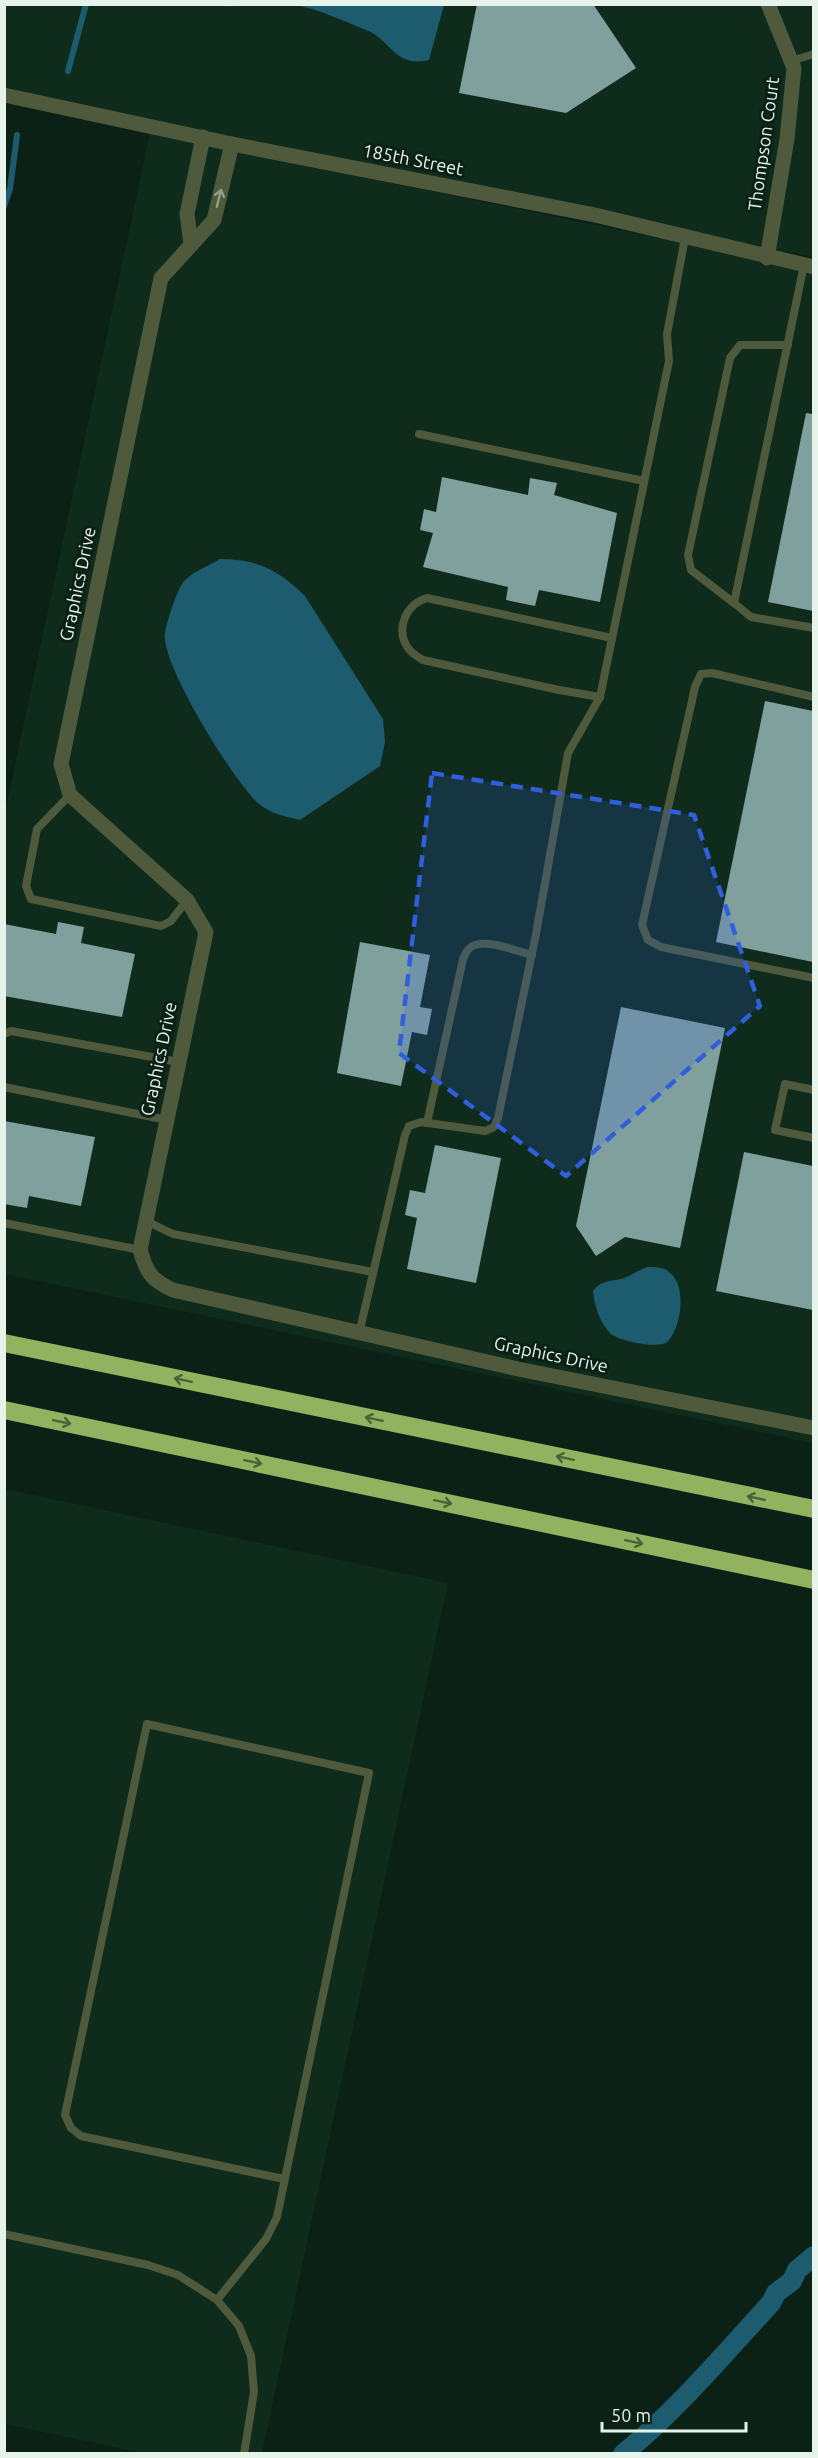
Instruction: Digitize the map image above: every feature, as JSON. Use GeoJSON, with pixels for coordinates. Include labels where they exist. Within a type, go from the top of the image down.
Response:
{"type":"FeatureCollection","features":[{"type":"Feature","properties":{"kind":"highway"},"geometry":{"type":"LineString","coordinates":[[4,1343],[813,1509]]}},
{"type":"Feature","properties":{"kind":"highway"},"geometry":{"type":"LineString","coordinates":[[4,1410],[813,1580]]}},
{"type":"Feature","properties":{"kind":"street","name":"Thompson Court"},"geometry":{"type":"LineString","coordinates":[[767,258],[787,139],[794,68],[768,4]]}},
{"type":"Feature","properties":{"kind":"street","name":"185th Street"},"geometry":{"type":"LineString","coordinates":[[4,95],[232,144],[595,215],[767,258],[809,266]]}},
{"type":"Feature","properties":{"kind":"street"},"geometry":{"type":"LineString","coordinates":[[190,244],[187,214],[203,137]]}},
{"type":"Feature","properties":{"kind":"street","name":"Graphics Drive"},"geometry":{"type":"LineString","coordinates":[[232,144],[214,220],[161,278],[61,764],[70,795],[187,900],[206,932],[140,1250],[150,1277],[173,1290],[359,1334],[518,1369],[813,1428]]}},
{"type":"Feature","properties":{"kind":"lane"},"geometry":{"type":"LineString","coordinates":[[791,61],[813,54]]}},
{"type":"Feature","properties":{"kind":"lane"},"geometry":{"type":"LineString","coordinates":[[359,1334],[409,1126],[426,1123],[485,1131],[494,1127],[504,1098],[568,753],[600,697],[669,361],[668,334],[685,238]]}},
{"type":"Feature","properties":{"kind":"lane"},"geometry":{"type":"LineString","coordinates":[[734,603],[788,345],[809,266]]}},
{"type":"Feature","properties":{"kind":"lane"},"geometry":{"type":"LineString","coordinates":[[788,345],[740,345],[730,358],[688,555],[691,570],[751,617],[813,628]]}},
{"type":"Feature","properties":{"kind":"lane"},"geometry":{"type":"LineString","coordinates":[[419,434],[644,481]]}},
{"type":"Feature","properties":{"kind":"lane"},"geometry":{"type":"LineString","coordinates":[[600,697],[423,660],[409,651],[402,637],[404,619],[417,601],[427,598],[612,638]]}},
{"type":"Feature","properties":{"kind":"lane"},"geometry":{"type":"LineString","coordinates":[[813,697],[712,673],[701,674],[695,687],[642,925],[648,940],[661,947],[813,978]]}},
{"type":"Feature","properties":{"kind":"lane"},"geometry":{"type":"LineString","coordinates":[[70,795],[37,829],[27,886],[31,899],[160,926],[171,921],[187,900]]}},
{"type":"Feature","properties":{"kind":"lane"},"geometry":{"type":"LineString","coordinates":[[426,1123],[463,959],[468,950],[476,944],[495,945],[532,955]]}},
{"type":"Feature","properties":{"kind":"lane"},"geometry":{"type":"LineString","coordinates":[[4,1034],[11,1031],[179,1062]]}},
{"type":"Feature","properties":{"kind":"lane"},"geometry":{"type":"LineString","coordinates":[[813,1090],[785,1084],[775,1130],[813,1138]]}},
{"type":"Feature","properties":{"kind":"lane"},"geometry":{"type":"LineString","coordinates":[[4,1087],[166,1120]]}},
{"type":"Feature","properties":{"kind":"lane"},"geometry":{"type":"LineString","coordinates":[[146,1221],[173,1234],[373,1272]]}},
{"type":"Feature","properties":{"kind":"lane"},"geometry":{"type":"LineString","coordinates":[[4,1223],[140,1250]]}},
{"type":"Feature","properties":{"kind":"lane"},"geometry":{"type":"LineString","coordinates":[[217,2300],[266,2239],[277,2217],[369,1773],[147,1724],[65,2115],[71,2128],[81,2136],[284,2179]]}},
{"type":"Feature","properties":{"kind":"lane"},"geometry":{"type":"LineString","coordinates":[[4,2234],[148,2265],[178,2275],[217,2300],[239,2326],[251,2356],[254,2392],[244,2454]]}},
{"type":"Feature","properties":{"kind":"highlighted area"},"geometry":{"type":"Polygon","coordinates":[[[432,773],[694,815],[760,1006],[566,1176],[399,1053],[432,773]]]}},
{"type":"Feature","properties":{"kind":"shaded area"},"geometry":{"type":"Polygon","coordinates":[[[5,5],[813,5],[813,257],[5,89],[5,5]]]}},
{"type":"Feature","properties":{"kind":"shaded area"},"geometry":{"type":"Polygon","coordinates":[[[150,133],[813,270],[813,1443],[5,1274],[5,812],[150,133]]]}},
{"type":"Feature","properties":{"kind":"shaded area"},"geometry":{"type":"Polygon","coordinates":[[[5,1489],[448,1583],[262,2453],[143,2453],[5,2424],[5,1489]]]}},
{"type":"Feature","properties":{"kind":"water"},"geometry":{"type":"Polygon","coordinates":[[[295,5],[444,5],[429,60],[417,61],[401,57],[375,34],[322,12],[295,5]]]}},
{"type":"Feature","properties":{"kind":"water"},"geometry":{"type":"Polygon","coordinates":[[[220,559],[245,561],[267,568],[286,579],[305,596],[383,719],[385,742],[380,766],[300,820],[268,810],[247,791],[201,721],[174,669],[166,647],[166,627],[182,584],[194,573],[220,559]]]}},
{"type":"Feature","properties":{"kind":"water"},"geometry":{"type":"Polygon","coordinates":[[[647,1267],[667,1270],[675,1278],[678,1286],[680,1306],[677,1326],[664,1344],[640,1344],[611,1334],[598,1314],[595,1302],[593,1291],[600,1284],[624,1278],[647,1267]]]}},
{"type":"Feature","properties":{"kind":"building"},"geometry":{"type":"Polygon","coordinates":[[[477,4],[593,4],[636,68],[566,113],[459,93],[477,4]]]}},
{"type":"Feature","properties":{"kind":"building"},"geometry":{"type":"Polygon","coordinates":[[[806,413],[813,414],[813,611],[768,602],[806,413]]]}},
{"type":"Feature","properties":{"kind":"building"},"geometry":{"type":"Polygon","coordinates":[[[442,477],[528,495],[530,478],[557,483],[554,495],[617,513],[600,602],[539,590],[535,606],[506,600],[508,587],[423,567],[433,533],[420,530],[424,509],[436,512],[442,477]]]}},
{"type":"Feature","properties":{"kind":"building"},"geometry":{"type":"Polygon","coordinates":[[[765,701],[813,711],[813,962],[716,942],[765,701]]]}},
{"type":"Feature","properties":{"kind":"building"},"geometry":{"type":"Polygon","coordinates":[[[58,922],[84,927],[81,943],[135,954],[122,1017],[4,996],[4,924],[56,934],[58,922]]]}},
{"type":"Feature","properties":{"kind":"building"},"geometry":{"type":"Polygon","coordinates":[[[360,942],[430,955],[420,1007],[432,1009],[427,1035],[412,1032],[401,1086],[337,1073],[360,942]]]}},
{"type":"Feature","properties":{"kind":"building"},"geometry":{"type":"Polygon","coordinates":[[[621,1007],[725,1028],[680,1248],[625,1237],[596,1256],[576,1226],[621,1007]]]}},
{"type":"Feature","properties":{"kind":"building"},"geometry":{"type":"Polygon","coordinates":[[[4,1121],[95,1137],[81,1206],[29,1196],[27,1208],[4,1204],[4,1121]]]}},
{"type":"Feature","properties":{"kind":"building"},"geometry":{"type":"Polygon","coordinates":[[[435,1145],[501,1158],[476,1283],[407,1269],[417,1218],[405,1215],[410,1190],[425,1193],[435,1145]]]}},
{"type":"Feature","properties":{"kind":"building"},"geometry":{"type":"Polygon","coordinates":[[[744,1152],[813,1166],[813,1310],[716,1291],[744,1152]]]}},
{"type":"Feature","properties":{"kind":"waterway"},"geometry":{"type":"LineString","coordinates":[[68,71],[86,4]]}},
{"type":"Feature","properties":{"kind":"waterway"},"geometry":{"type":"LineString","coordinates":[[4,206],[10,189],[17,135]]}},
{"type":"Feature","properties":{"kind":"waterway"},"geometry":{"type":"LineString","coordinates":[[623,2454],[718,2362],[771,2303],[776,2293],[792,2281],[797,2270],[814,2256]]}}]}
